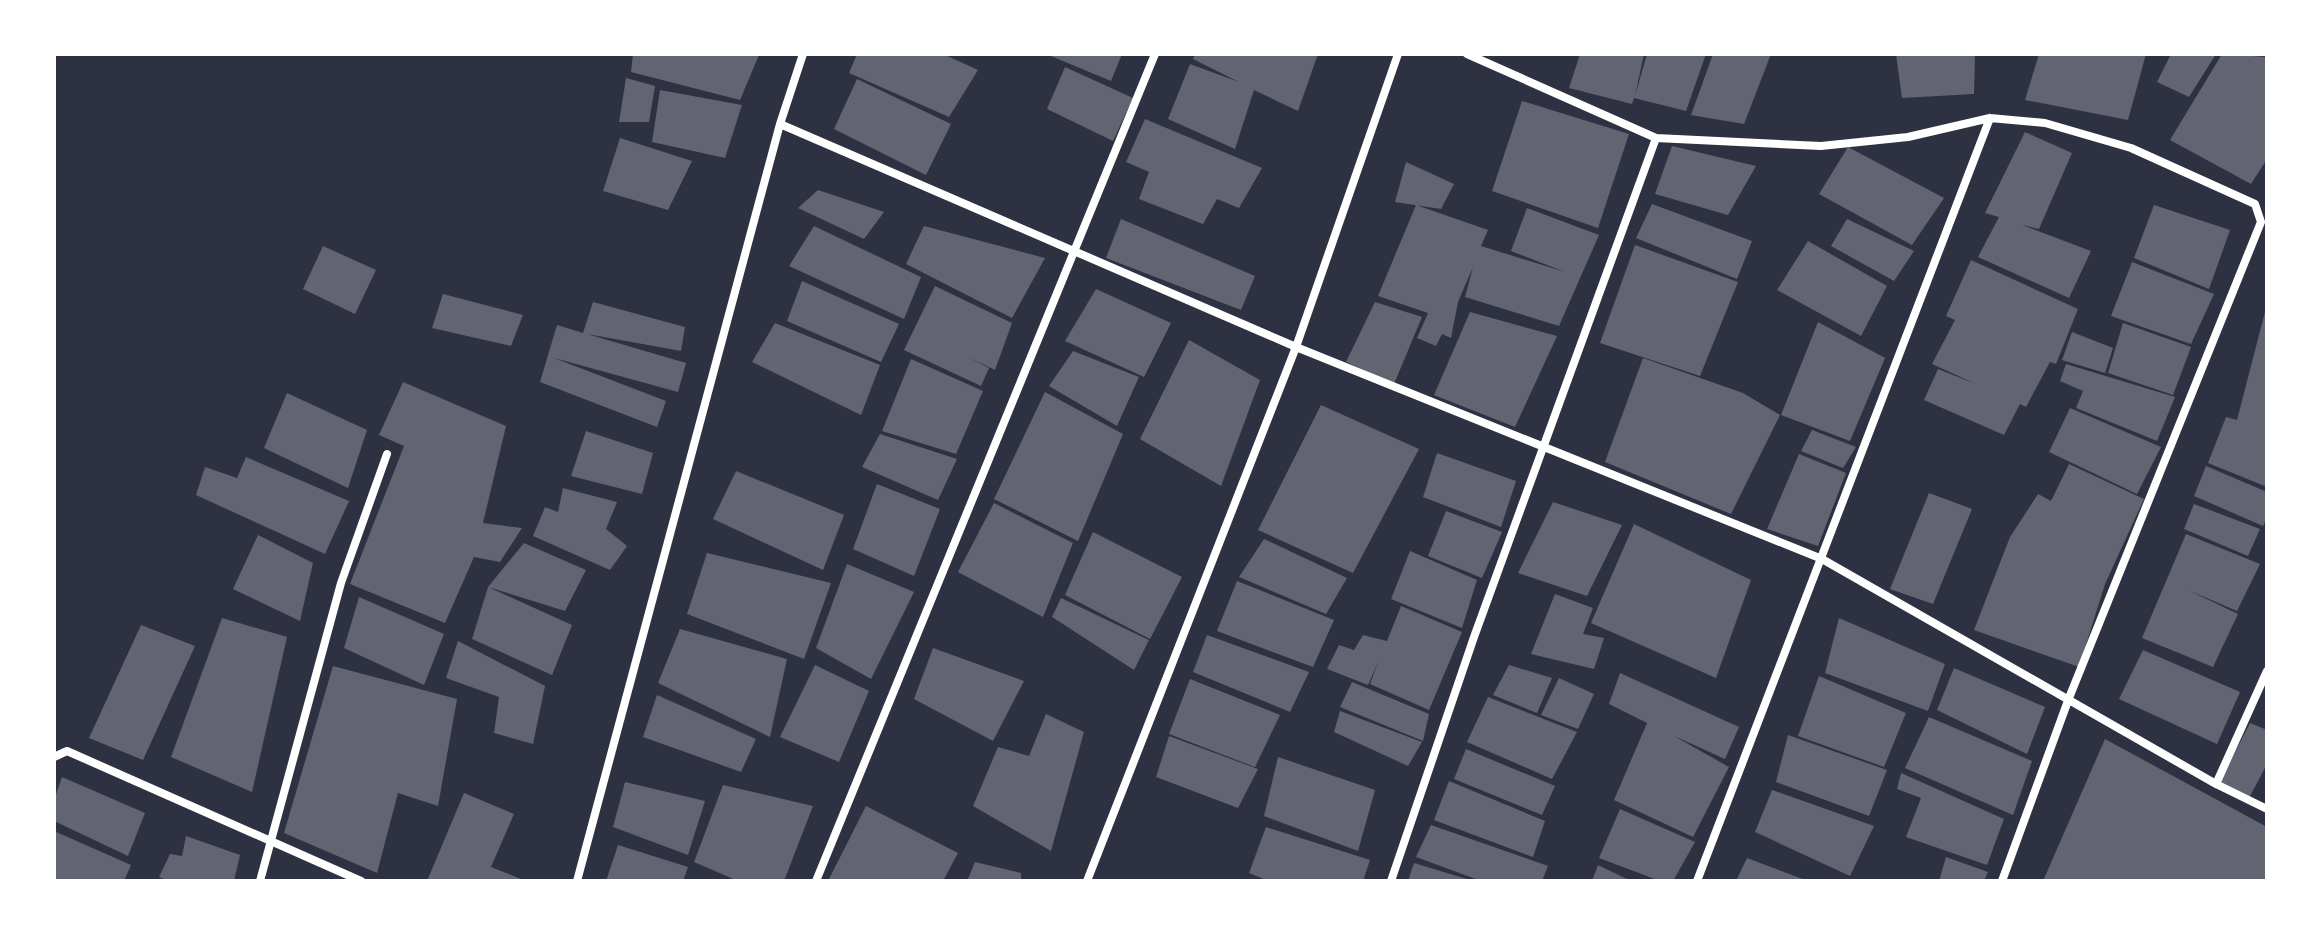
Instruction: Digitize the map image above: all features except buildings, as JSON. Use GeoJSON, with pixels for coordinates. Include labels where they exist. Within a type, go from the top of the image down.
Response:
{"type":"FeatureCollection","features":[{"type":"Feature","properties":{"kind":"street"},"geometry":{"type":"LineString","coordinates":[[577,881],[780,124],[803,54]]}},
{"type":"Feature","properties":{"kind":"street"},"geometry":{"type":"LineString","coordinates":[[816,881],[1155,54]]}},
{"type":"Feature","properties":{"kind":"street"},"geometry":{"type":"LineString","coordinates":[[1087,881],[1296,347],[1398,54]]}},
{"type":"Feature","properties":{"kind":"street"},"geometry":{"type":"LineString","coordinates":[[1467,54],[1656,138],[1821,146],[1908,137],[1990,118],[2045,123],[2131,148],[2255,204],[2261,222],[2069,698],[2002,881]]}},
{"type":"Feature","properties":{"kind":"street"},"geometry":{"type":"LineString","coordinates":[[1697,881],[1990,118]]}},
{"type":"Feature","properties":{"kind":"street"},"geometry":{"type":"LineString","coordinates":[[780,124],[1296,347],[1822,559],[2216,784],[2267,809]]}},
{"type":"Feature","properties":{"kind":"street"},"geometry":{"type":"LineString","coordinates":[[1391,881],[1474,637],[1656,138]]}},
{"type":"Feature","properties":{"kind":"street"},"geometry":{"type":"LineString","coordinates":[[260,881],[341,583],[387,454]]}},
{"type":"Feature","properties":{"kind":"street"},"geometry":{"type":"LineString","coordinates":[[2216,784],[2267,671]]}},
{"type":"Feature","properties":{"kind":"street"},"geometry":{"type":"LineString","coordinates":[[54,757],[67,751],[271,844],[361,881]]}}]}
